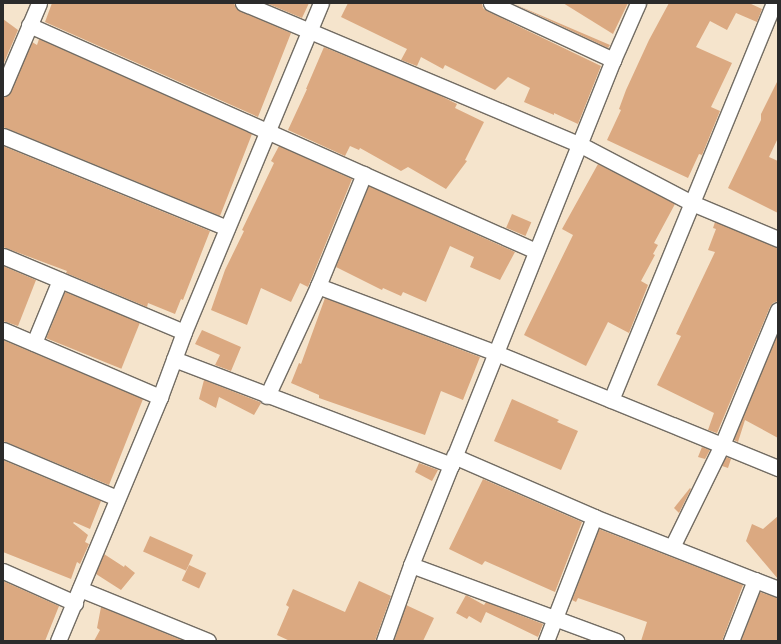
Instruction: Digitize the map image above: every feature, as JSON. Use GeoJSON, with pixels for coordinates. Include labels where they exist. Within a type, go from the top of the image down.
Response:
{"type":"FeatureCollection","features":[{"type":"Feature","properties":{"kind":"street"},"geometry":{"type":"LineString","coordinates":[[3,88],[39,3]]}},
{"type":"Feature","properties":{"kind":"street"},"geometry":{"type":"LineString","coordinates":[[243,3],[309,32],[579,144],[692,203],[778,239]]}},
{"type":"Feature","properties":{"kind":"street"},"geometry":{"type":"LineString","coordinates":[[58,641],[78,596],[117,498],[160,397],[184,332],[321,3]]}},
{"type":"Feature","properties":{"kind":"street"},"geometry":{"type":"LineString","coordinates":[[491,3],[612,60]]}},
{"type":"Feature","properties":{"kind":"street"},"geometry":{"type":"LineString","coordinates":[[384,641],[411,565],[452,460],[612,60],[638,3]]}},
{"type":"Feature","properties":{"kind":"street"},"geometry":{"type":"LineString","coordinates":[[611,400],[774,3]]}},
{"type":"Feature","properties":{"kind":"street"},"geometry":{"type":"LineString","coordinates":[[29,25],[536,251]]}},
{"type":"Feature","properties":{"kind":"street"},"geometry":{"type":"LineString","coordinates":[[3,136],[227,228]]}},
{"type":"Feature","properties":{"kind":"street"},"geometry":{"type":"LineString","coordinates":[[267,396],[318,286],[364,174]]}},
{"type":"Feature","properties":{"kind":"street"},"geometry":{"type":"LineString","coordinates":[[3,256],[184,332]]}},
{"type":"Feature","properties":{"kind":"street"},"geometry":{"type":"LineString","coordinates":[[34,343],[60,280]]}},
{"type":"Feature","properties":{"kind":"street"},"geometry":{"type":"LineString","coordinates":[[318,286],[496,353],[778,468]]}},
{"type":"Feature","properties":{"kind":"street"},"geometry":{"type":"LineString","coordinates":[[672,547],[722,445],[778,310]]}},
{"type":"Feature","properties":{"kind":"street"},"geometry":{"type":"LineString","coordinates":[[3,330],[160,397]]}},
{"type":"Feature","properties":{"kind":"street"},"geometry":{"type":"LineString","coordinates":[[174,359],[267,396],[452,460],[778,589]]}},
{"type":"Feature","properties":{"kind":"street"},"geometry":{"type":"LineString","coordinates":[[3,450],[117,498]]}},
{"type":"Feature","properties":{"kind":"street"},"geometry":{"type":"LineString","coordinates":[[546,641],[594,517]]}},
{"type":"Feature","properties":{"kind":"street"},"geometry":{"type":"LineString","coordinates":[[411,565],[616,641]]}},
{"type":"Feature","properties":{"kind":"street"},"geometry":{"type":"LineString","coordinates":[[3,571],[78,596],[176,635],[208,641]]}},
{"type":"Feature","properties":{"kind":"street"},"geometry":{"type":"LineString","coordinates":[[735,640],[756,580]]}},
{"type":"Feature","properties":{"kind":"building"},"geometry":{"type":"Polygon","coordinates":[[[52,3],[234,3],[236,8],[240,11],[291,33],[258,117],[45,22],[52,3]]]}},
{"type":"Feature","properties":{"kind":"building"},"geometry":{"type":"Polygon","coordinates":[[[266,3],[309,3],[302,18],[266,3]]]}},
{"type":"Feature","properties":{"kind":"building"},"geometry":{"type":"Polygon","coordinates":[[[348,3],[482,3],[483,8],[487,11],[601,66],[578,124],[524,102],[530,88],[508,77],[495,90],[445,65],[443,69],[421,57],[417,66],[401,60],[407,49],[341,17],[348,3]]]}},
{"type":"Feature","properties":{"kind":"building"},"geometry":{"type":"Polygon","coordinates":[[[512,3],[610,45],[608,48],[512,3]]]}},
{"type":"Feature","properties":{"kind":"building"},"geometry":{"type":"Polygon","coordinates":[[[563,3],[628,3],[613,34],[563,3]]]}},
{"type":"Feature","properties":{"kind":"building"},"geometry":{"type":"Polygon","coordinates":[[[669,3],[749,3],[762,9],[757,22],[736,13],[727,30],[710,21],[696,47],[732,63],[711,107],[720,111],[702,155],[699,154],[688,178],[607,140],[621,110],[619,109],[626,90],[649,40],[669,3]]]}},
{"type":"Feature","properties":{"kind":"building"},"geometry":{"type":"Polygon","coordinates":[[[3,19],[18,30],[3,65],[3,19]]]}},
{"type":"Feature","properties":{"kind":"building"},"geometry":{"type":"Polygon","coordinates":[[[39,39],[252,134],[220,216],[3,127],[3,97],[11,92],[32,42],[37,45],[39,39]]]}},
{"type":"Feature","properties":{"kind":"building"},"geometry":{"type":"Polygon","coordinates":[[[324,47],[435,93],[457,104],[455,108],[484,122],[465,160],[467,161],[446,189],[408,167],[401,171],[360,148],[359,150],[350,146],[345,156],[288,130],[324,47]]]}},
{"type":"Feature","properties":{"kind":"building"},"geometry":{"type":"Polygon","coordinates":[[[778,80],[778,138],[769,157],[778,161],[778,213],[728,188],[761,120],[761,114],[778,80]]]}},
{"type":"Feature","properties":{"kind":"building"},"geometry":{"type":"Polygon","coordinates":[[[3,146],[210,231],[183,300],[181,299],[175,314],[148,303],[147,307],[66,273],[67,271],[3,247],[3,146]]]}},
{"type":"Feature","properties":{"kind":"building"},"geometry":{"type":"Polygon","coordinates":[[[279,146],[352,179],[308,287],[300,283],[291,302],[261,288],[247,325],[211,310],[225,270],[274,163],[271,161],[279,146]]]}},
{"type":"Feature","properties":{"kind":"building"},"geometry":{"type":"Polygon","coordinates":[[[598,164],[675,204],[654,243],[658,245],[653,254],[655,255],[641,281],[648,285],[629,333],[608,322],[586,366],[524,335],[573,235],[562,229],[598,164]]]}},
{"type":"Feature","properties":{"kind":"building"},"geometry":{"type":"Polygon","coordinates":[[[369,186],[515,252],[500,280],[470,267],[474,257],[450,246],[426,302],[403,292],[401,296],[383,288],[382,290],[336,267],[369,186]]]}},
{"type":"Feature","properties":{"kind":"building"},"geometry":{"type":"Polygon","coordinates":[[[512,214],[531,222],[525,236],[506,228],[512,214]]]}},
{"type":"Feature","properties":{"kind":"building"},"geometry":{"type":"Polygon","coordinates":[[[715,222],[778,248],[778,301],[773,303],[770,307],[717,433],[708,430],[714,413],[657,385],[681,336],[676,334],[715,252],[708,250],[716,229],[713,228],[715,222]]]}},
{"type":"Feature","properties":{"kind":"building"},"geometry":{"type":"Polygon","coordinates":[[[3,266],[36,280],[18,326],[3,321],[3,266]]]}},
{"type":"Feature","properties":{"kind":"building"},"geometry":{"type":"Polygon","coordinates":[[[65,292],[140,322],[121,369],[46,338],[65,292]]]}},
{"type":"Feature","properties":{"kind":"building"},"geometry":{"type":"Polygon","coordinates":[[[325,298],[480,357],[463,400],[441,391],[425,435],[319,398],[319,395],[291,383],[299,363],[301,364],[325,298]]]}},
{"type":"Feature","properties":{"kind":"building"},"geometry":{"type":"Polygon","coordinates":[[[202,330],[241,347],[231,371],[215,365],[220,355],[195,344],[202,330]]]}},
{"type":"Feature","properties":{"kind":"building"},"geometry":{"type":"Polygon","coordinates":[[[778,333],[778,438],[745,420],[738,442],[734,440],[778,333]]]}},
{"type":"Feature","properties":{"kind":"building"},"geometry":{"type":"Polygon","coordinates":[[[3,340],[143,399],[109,485],[3,441],[3,340]]]}},
{"type":"Feature","properties":{"kind":"building"},"geometry":{"type":"Polygon","coordinates":[[[204,380],[261,403],[254,415],[219,397],[216,408],[199,399],[204,380]]]}},
{"type":"Feature","properties":{"kind":"building"},"geometry":{"type":"Polygon","coordinates":[[[512,399],[559,420],[557,422],[578,431],[561,470],[494,441],[512,399]]]}},
{"type":"Feature","properties":{"kind":"building"},"geometry":{"type":"Polygon","coordinates":[[[702,447],[710,450],[705,459],[698,457],[702,447]]]}},
{"type":"Feature","properties":{"kind":"building"},"geometry":{"type":"Polygon","coordinates":[[[726,457],[731,459],[728,468],[722,466],[726,457]]]}},
{"type":"Feature","properties":{"kind":"building"},"geometry":{"type":"Polygon","coordinates":[[[3,460],[101,501],[90,529],[74,522],[73,523],[88,535],[85,542],[89,544],[80,564],[77,562],[71,579],[3,552],[3,460]]]}},
{"type":"Feature","properties":{"kind":"building"},"geometry":{"type":"Polygon","coordinates":[[[419,463],[438,470],[432,481],[415,472],[419,463]]]}},
{"type":"Feature","properties":{"kind":"building"},"geometry":{"type":"Polygon","coordinates":[[[483,479],[582,522],[555,592],[485,561],[482,565],[449,549],[483,479]]]}},
{"type":"Feature","properties":{"kind":"building"},"geometry":{"type":"Polygon","coordinates":[[[690,488],[691,489],[679,513],[674,508],[690,488]]]}},
{"type":"Feature","properties":{"kind":"building"},"geometry":{"type":"Polygon","coordinates":[[[778,516],[778,579],[746,541],[752,524],[763,529],[778,516]]]}},
{"type":"Feature","properties":{"kind":"building"},"geometry":{"type":"Polygon","coordinates":[[[599,529],[743,585],[722,641],[641,641],[647,622],[578,598],[576,602],[572,600],[599,529]]]}},
{"type":"Feature","properties":{"kind":"building"},"geometry":{"type":"Polygon","coordinates":[[[150,536],[193,555],[186,571],[143,552],[150,536]]]}},
{"type":"Feature","properties":{"kind":"building"},"geometry":{"type":"Polygon","coordinates":[[[104,554],[124,567],[125,565],[135,573],[121,590],[96,574],[104,554]]]}},
{"type":"Feature","properties":{"kind":"building"},"geometry":{"type":"Polygon","coordinates":[[[189,565],[206,573],[199,588],[182,580],[189,565]]]}},
{"type":"Feature","properties":{"kind":"building"},"geometry":{"type":"Polygon","coordinates":[[[3,581],[59,606],[45,641],[3,641],[3,581]]]}},
{"type":"Feature","properties":{"kind":"building"},"geometry":{"type":"Polygon","coordinates":[[[359,581],[391,596],[375,641],[290,641],[277,635],[289,607],[286,605],[293,589],[345,612],[359,581]]]}},
{"type":"Feature","properties":{"kind":"building"},"geometry":{"type":"Polygon","coordinates":[[[760,592],[778,598],[778,641],[741,641],[760,592]]]}},
{"type":"Feature","properties":{"kind":"building"},"geometry":{"type":"Polygon","coordinates":[[[466,595],[484,605],[486,602],[543,624],[538,637],[486,612],[481,623],[469,616],[467,619],[456,613],[466,595]]]}},
{"type":"Feature","properties":{"kind":"building"},"geometry":{"type":"Polygon","coordinates":[[[406,605],[434,618],[423,641],[394,641],[406,605]]]}},
{"type":"Feature","properties":{"kind":"building"},"geometry":{"type":"Polygon","coordinates":[[[101,607],[184,641],[94,641],[100,630],[97,628],[101,607]]]}}]}
